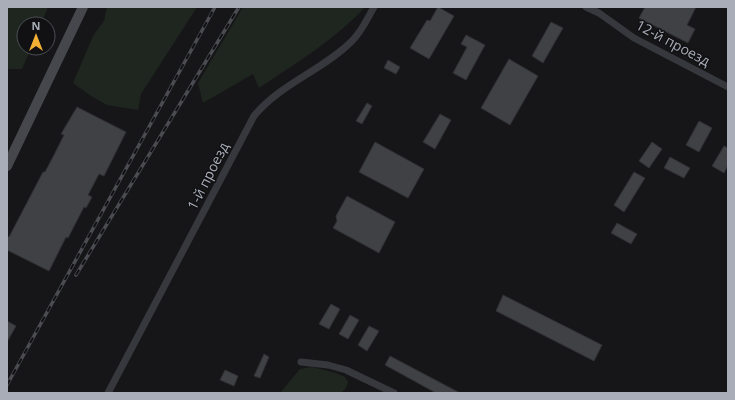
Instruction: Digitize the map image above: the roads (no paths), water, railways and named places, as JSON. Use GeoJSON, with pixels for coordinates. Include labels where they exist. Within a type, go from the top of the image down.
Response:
{"type":"FeatureCollection","features":[{"type":"Feature","properties":{"kind":"main road"},"geometry":{"type":"LineString","coordinates":[[7,166],[82,7]]}},
{"type":"Feature","properties":{"kind":"street","name":"1-й проезд"},"geometry":{"type":"LineString","coordinates":[[108,393],[254,116],[267,102],[351,42],[365,24],[374,7]]}},
{"type":"Feature","properties":{"kind":"street","name":"12-й проезд"},"geometry":{"type":"LineString","coordinates":[[586,7],[599,13],[634,38],[728,87]]}},
{"type":"Feature","properties":{"kind":"street"},"geometry":{"type":"LineString","coordinates":[[301,362],[328,365],[346,370],[394,393]]}},
{"type":"Feature","properties":{"kind":"railway"},"geometry":{"type":"LineString","coordinates":[[7,385],[215,7]]}},
{"type":"Feature","properties":{"kind":"railway"},"geometry":{"type":"LineString","coordinates":[[76,275],[239,7]]}}]}
